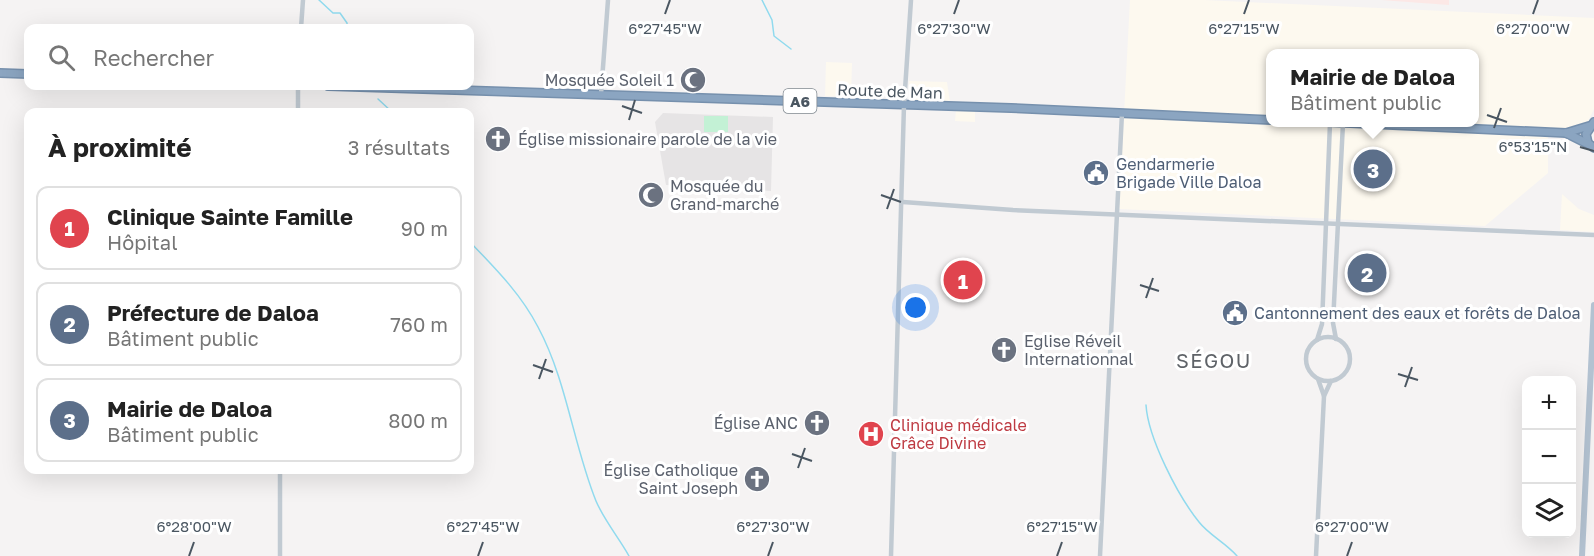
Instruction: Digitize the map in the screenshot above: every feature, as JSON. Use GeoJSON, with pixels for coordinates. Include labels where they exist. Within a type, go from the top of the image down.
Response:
{"type":"FeatureCollection","features":[{"type":"Feature","properties":{"kind":"highway"},"geometry":{"type":"LineString","coordinates":[[0,73],[24,74]]}},
{"type":"Feature","properties":{"kind":"highway","name":"Route de Man"},"geometry":{"type":"LineString","coordinates":[[464,90],[1266,120]]}},
{"type":"Feature","properties":{"kind":"highway"},"geometry":{"type":"LineString","coordinates":[[1566,133],[1592,122]]}},
{"type":"Feature","properties":{"kind":"highway"},"geometry":{"type":"LineString","coordinates":[[1592,122],[1586,134],[1593,147]]}},
{"type":"Feature","properties":{"kind":"highway"},"geometry":{"type":"LineString","coordinates":[[1432,127],[1566,133],[1593,147]]}},
{"type":"Feature","properties":{"kind":"main road"},"geometry":{"type":"LineString","coordinates":[[1582,556],[1592,418],[1594,305]]}},
{"type":"Feature","properties":{"kind":"street"},"geometry":{"type":"LineString","coordinates":[[301,24],[303,0]]}},
{"type":"Feature","properties":{"kind":"street"},"geometry":{"type":"LineString","coordinates":[[601,94],[608,0]]}},
{"type":"Feature","properties":{"kind":"street"},"geometry":{"type":"LineString","coordinates":[[891,556],[904,105],[911,0]]}},
{"type":"Feature","properties":{"kind":"street"},"geometry":{"type":"LineString","coordinates":[[298,90],[298,108]]}},
{"type":"Feature","properties":{"kind":"street"},"geometry":{"type":"LineString","coordinates":[[1100,556],[1122,113]]}},
{"type":"Feature","properties":{"kind":"street"},"geometry":{"type":"LineString","coordinates":[[1324,396],[1318,379],[1308,369],[1306,357],[1310,346],[1317,340],[1322,324],[1329,127]]}},
{"type":"Feature","properties":{"kind":"street"},"geometry":{"type":"LineString","coordinates":[[1336,339],[1333,323],[1342,127]]}},
{"type":"Feature","properties":{"kind":"street"},"geometry":{"type":"LineString","coordinates":[[903,202],[1116,214],[1594,235]]}},
{"type":"Feature","properties":{"kind":"street"},"geometry":{"type":"LineString","coordinates":[[1316,556],[1324,396],[1331,381],[1342,375],[1349,362],[1345,346],[1336,339],[1317,340]]}},
{"type":"Feature","properties":{"kind":"street"},"geometry":{"type":"LineString","coordinates":[[1318,379],[1331,381]]}},
{"type":"Feature","properties":{"kind":"street"},"geometry":{"type":"LineString","coordinates":[[280,474],[280,556]]}},
{"type":"Feature","properties":{"kind":"shaded area"},"geometry":{"type":"Polygon","coordinates":[[[1130,0],[1204,0],[1594,18],[1594,109],[1588,121],[1567,129],[1548,129],[1548,173],[1485,226],[1119,209],[1130,0]]]}},
{"type":"Feature","properties":{"kind":"shaded area"},"geometry":{"type":"Polygon","coordinates":[[[1381,0],[1449,0],[1449,5],[1381,0]]]}},
{"type":"Feature","properties":{"kind":"shaded area"},"geometry":{"type":"Polygon","coordinates":[[[826,62],[852,63],[851,97],[825,96],[826,62]]]}},
{"type":"Feature","properties":{"kind":"shaded area"},"geometry":{"type":"Polygon","coordinates":[[[909,81],[947,82],[950,102],[909,101],[909,81]]]}},
{"type":"Feature","properties":{"kind":"shaded area"},"geometry":{"type":"Polygon","coordinates":[[[956,110],[975,111],[975,122],[955,121],[956,110]]]}},
{"type":"Feature","properties":{"kind":"shaded area"},"geometry":{"type":"Polygon","coordinates":[[[663,113],[773,117],[771,191],[666,185],[655,122],[663,113]]]}},
{"type":"Feature","properties":{"kind":"shaded area"},"geometry":{"type":"Polygon","coordinates":[[[1562,194],[1579,209],[1594,215],[1594,232],[1560,230],[1562,194]]]}},
{"type":"Feature","properties":{"kind":"green space"},"geometry":{"type":"Polygon","coordinates":[[[704,116],[728,116],[728,132],[704,132],[704,116]]]}},
{"type":"Feature","properties":{"kind":"waterway"},"geometry":{"type":"LineString","coordinates":[[319,0],[333,13],[340,13],[347,24]]}},
{"type":"Feature","properties":{"kind":"waterway"},"geometry":{"type":"LineString","coordinates":[[762,0],[772,20],[774,36],[791,49]]}},
{"type":"Feature","properties":{"kind":"waterway"},"geometry":{"type":"LineString","coordinates":[[378,99],[388,108]]}},
{"type":"Feature","properties":{"kind":"waterway"},"geometry":{"type":"LineString","coordinates":[[474,246],[516,292],[538,327],[556,369],[596,501],[629,556]]}},
{"type":"Feature","properties":{"kind":"waterway"},"geometry":{"type":"LineString","coordinates":[[1146,405],[1158,450],[1182,497],[1203,527],[1237,556]]}},
{"type":"Feature","properties":{"kind":"place","name":"Mosquée Soleil 1"},"geometry":{"type":"Point","coordinates":[693,80]}},
{"type":"Feature","properties":{"kind":"place","name":"Église missionaire parole de la vie"},"geometry":{"type":"Point","coordinates":[498,139]}},
{"type":"Feature","properties":{"kind":"place","name":"Mairie de Daloa"},"geometry":{"type":"Point","coordinates":[1373,169]}},
{"type":"Feature","properties":{"kind":"place","name":"Gendarmerie Brigade Ville Daloa"},"geometry":{"type":"Point","coordinates":[1096,173]}},
{"type":"Feature","properties":{"kind":"place","name":"Mosquée du Grand-marché"},"geometry":{"type":"Point","coordinates":[651,195]}},
{"type":"Feature","properties":{"kind":"place","name":"Préfecture de Daloa"},"geometry":{"type":"Point","coordinates":[1367,273]}},
{"type":"Feature","properties":{"kind":"place","name":"Clinique Sainte Famille"},"geometry":{"type":"Point","coordinates":[963,280]}},
{"type":"Feature","properties":{"kind":"place","name":"Cantonnement des eaux et forêts de Daloa"},"geometry":{"type":"Point","coordinates":[1235,313]}},
{"type":"Feature","properties":{"kind":"place","name":"Eglise Réveil Internationnal"},"geometry":{"type":"Point","coordinates":[1004,350]}},
{"type":"Feature","properties":{"kind":"place","name":"Église ANC"},"geometry":{"type":"Point","coordinates":[817,423]}},
{"type":"Feature","properties":{"kind":"place","name":"Clinique médicale Grâce Divine"},"geometry":{"type":"Point","coordinates":[871,434]}},
{"type":"Feature","properties":{"kind":"place","name":"Église Catholique Saint Joseph"},"geometry":{"type":"Point","coordinates":[757,479]}},
{"type":"Feature","properties":{"kind":"district","name":"SÉGOU"},"geometry":{"type":"Point","coordinates":[1214,360]}}]}
